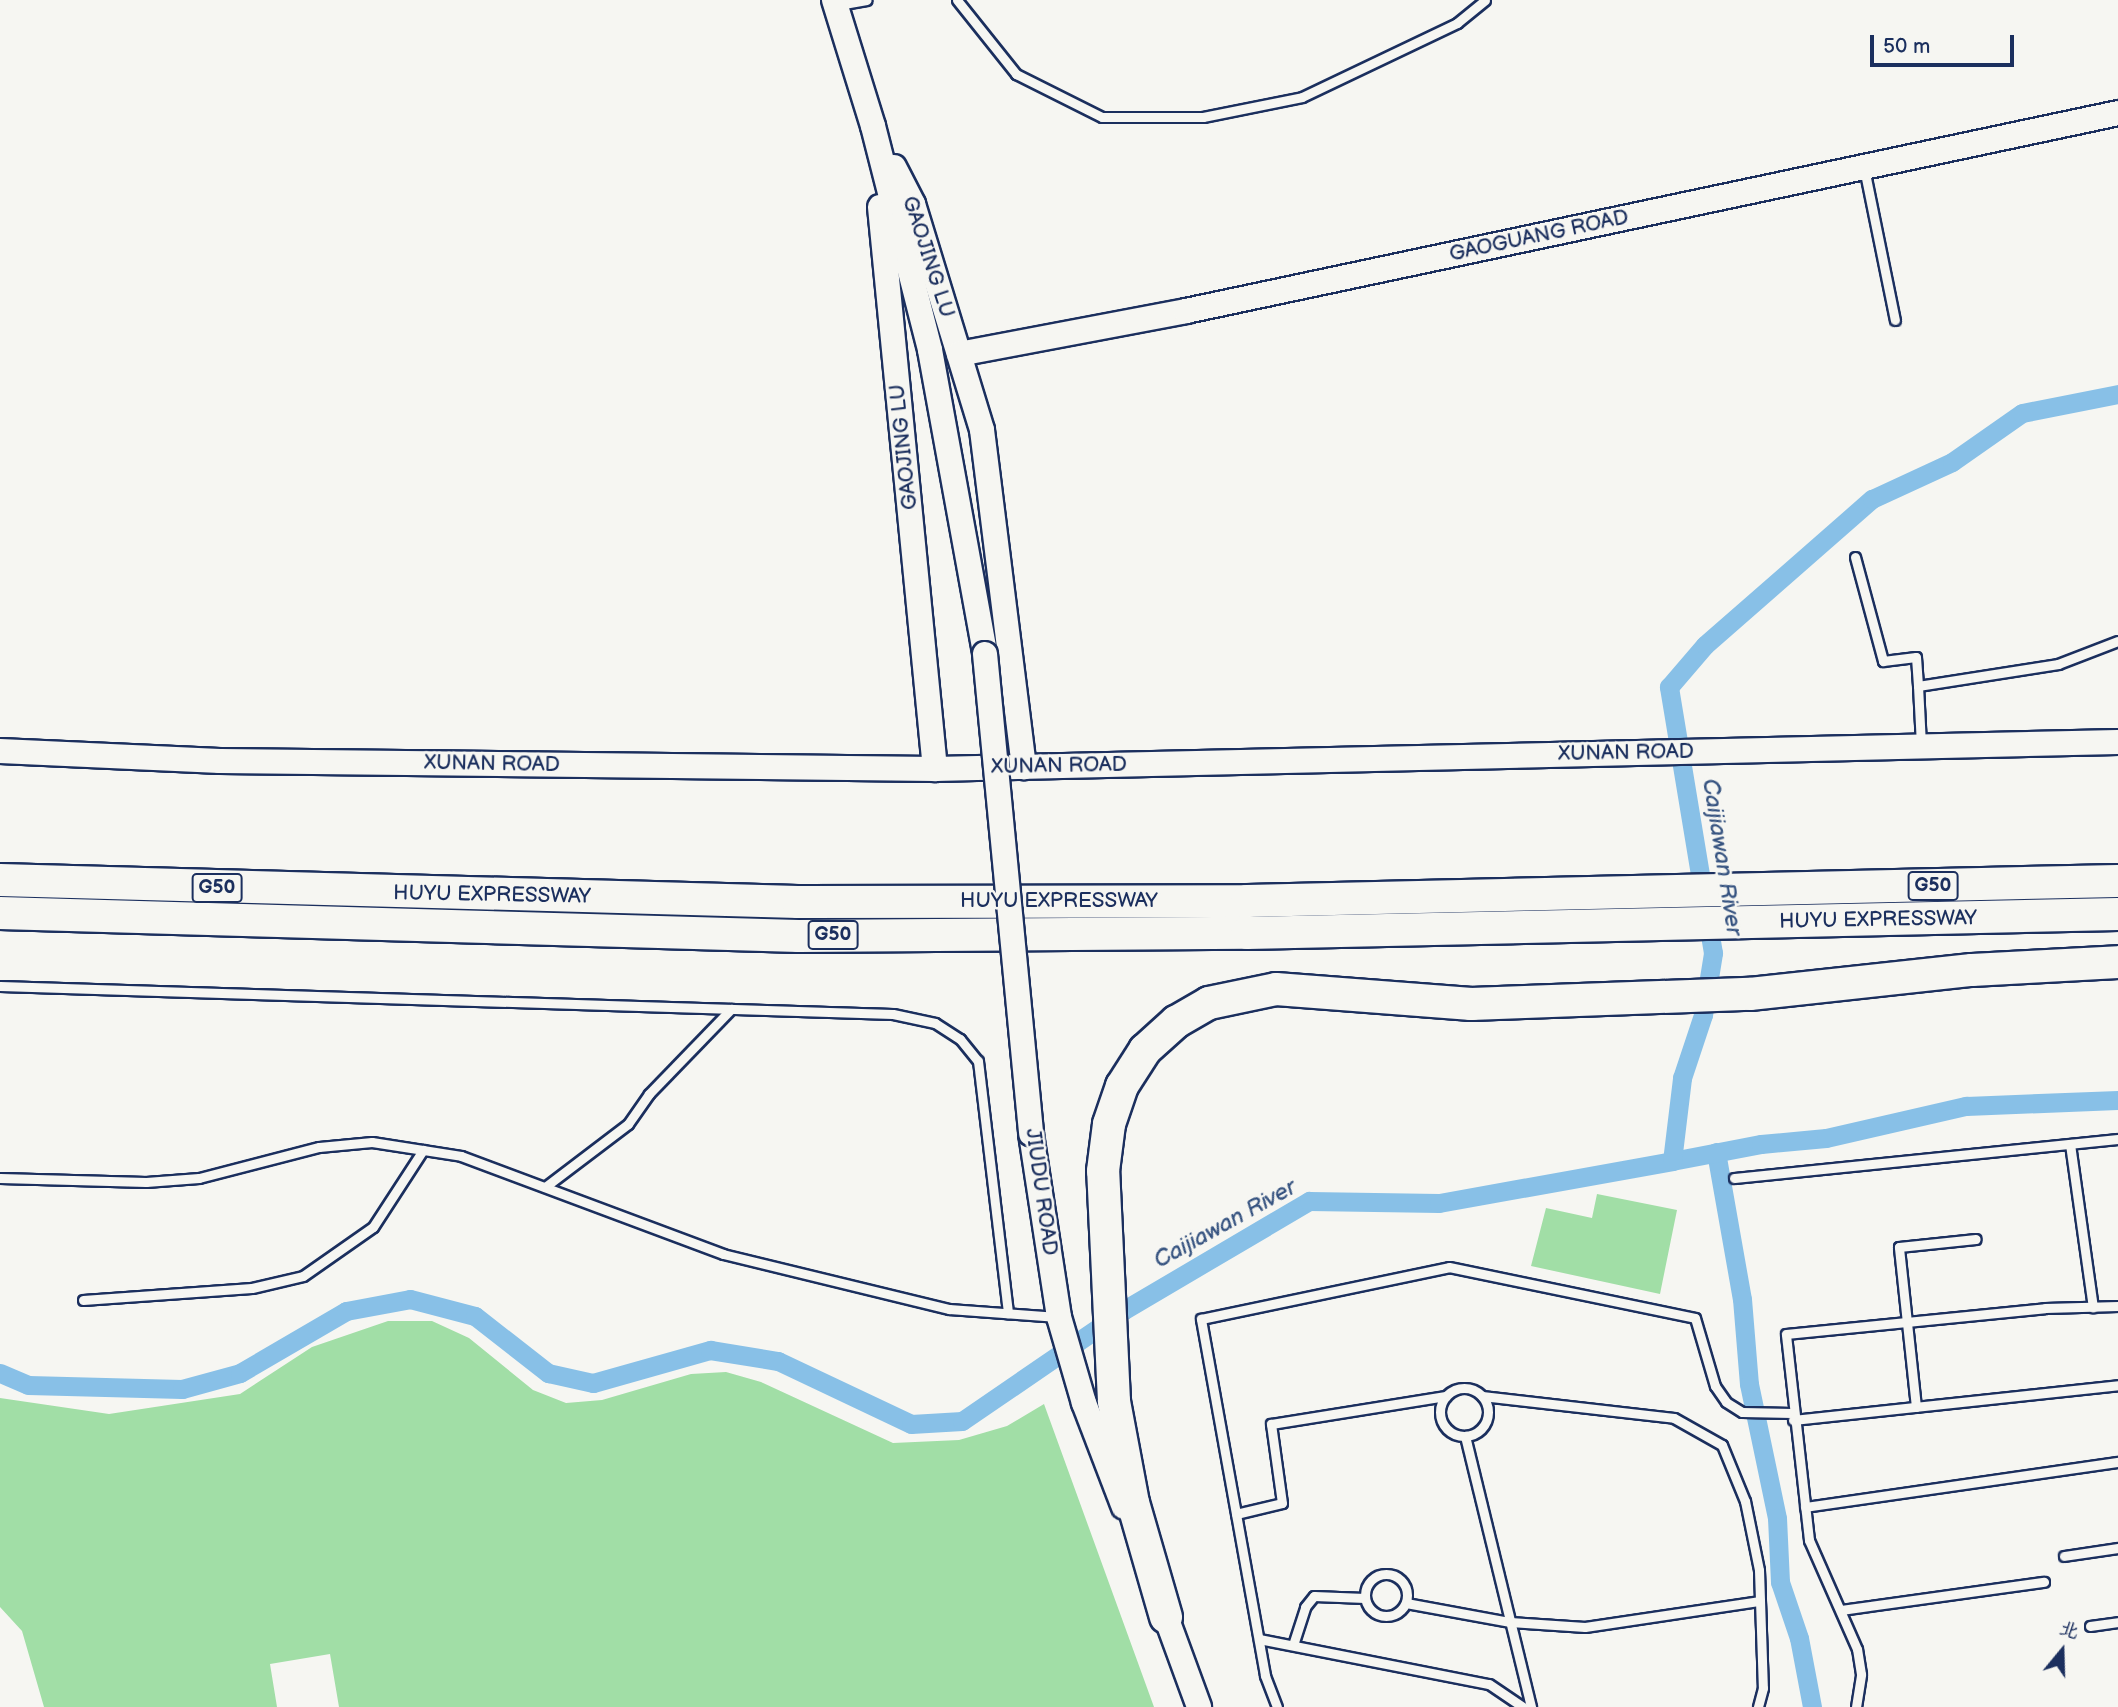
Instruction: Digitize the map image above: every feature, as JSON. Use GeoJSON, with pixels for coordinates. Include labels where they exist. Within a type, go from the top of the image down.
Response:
{"type":"FeatureCollection","features":[{"type":"Feature","properties":{"kind":"highway"},"geometry":{"type":"LineString","coordinates":[[0,874],[434,894]]}},
{"type":"Feature","properties":{"kind":"highway","name":"HUYU EXPRESSWAY"},"geometry":{"type":"LineString","coordinates":[[0,880],[798,902],[1233,901],[2118,881]]}},
{"type":"Feature","properties":{"kind":"highway","name":"HUYU EXPRESSWAY"},"geometry":{"type":"LineString","coordinates":[[0,913],[799,936],[2118,917]]}},
{"type":"Feature","properties":{"kind":"highway"},"geometry":{"type":"LineString","coordinates":[[1166,1617],[1122,1451],[1110,1355],[1102,1171],[1109,1124],[1122,1086],[1145,1051],[1175,1022],[1209,1003],[1276,989],[1471,1004],[1751,995],[1972,970],[2118,962]]}},
{"type":"Feature","properties":{"kind":"street","name":"GAOJING LU"},"geometry":{"type":"LineString","coordinates":[[835,3],[873,126],[930,350],[985,654]]}},
{"type":"Feature","properties":{"kind":"street","name":"GAOGUANG ROAD"},"geometry":{"type":"LineString","coordinates":[[959,354],[1186,311],[2118,113]]}},
{"type":"Feature","properties":{"kind":"street","name":"GAOJING LU"},"geometry":{"type":"LineString","coordinates":[[873,126],[913,204],[982,430],[1024,767]]}},
{"type":"Feature","properties":{"kind":"street","name":"GAOJING LU"},"geometry":{"type":"LineString","coordinates":[[873,126],[935,769]]}},
{"type":"Feature","properties":{"kind":"street","name":"JIUDU ROAD"},"geometry":{"type":"LineString","coordinates":[[985,654],[1031,1134],[1059,1317],[1084,1404],[1199,1707]]}},
{"type":"Feature","properties":{"kind":"street","name":"XUNAN ROAD"},"geometry":{"type":"LineString","coordinates":[[0,751],[220,761],[935,769],[2118,742]]}},
{"type":"Feature","properties":{"kind":"lane"},"geometry":{"type":"LineString","coordinates":[[835,3],[867,0]]}},
{"type":"Feature","properties":{"kind":"lane"},"geometry":{"type":"LineString","coordinates":[[957,0],[1016,74],[1102,117],[1203,117],[1302,97],[1457,23],[1485,0]]}},
{"type":"Feature","properties":{"kind":"lane"},"geometry":{"type":"LineString","coordinates":[[1863,167],[1895,320]]}},
{"type":"Feature","properties":{"kind":"lane"},"geometry":{"type":"LineString","coordinates":[[1855,557],[1883,661],[1916,657],[1921,747]]}},
{"type":"Feature","properties":{"kind":"lane"},"geometry":{"type":"LineString","coordinates":[[1918,686],[2058,664],[2118,641]]}},
{"type":"Feature","properties":{"kind":"lane"},"geometry":{"type":"LineString","coordinates":[[0,986],[893,1014],[935,1023],[960,1039],[978,1061],[1008,1313]]}},
{"type":"Feature","properties":{"kind":"lane"},"geometry":{"type":"LineString","coordinates":[[545,1187],[628,1124],[649,1094],[731,1009]]}},
{"type":"Feature","properties":{"kind":"lane"},"geometry":{"type":"LineString","coordinates":[[1734,1178],[2118,1139]]}},
{"type":"Feature","properties":{"kind":"lane"},"geometry":{"type":"LineString","coordinates":[[0,1178],[146,1182],[199,1178],[318,1147],[372,1142],[461,1156],[723,1254],[949,1310],[1059,1317]]}},
{"type":"Feature","properties":{"kind":"lane"},"geometry":{"type":"LineString","coordinates":[[2070,1144],[2092,1307]]}},
{"type":"Feature","properties":{"kind":"lane"},"geometry":{"type":"LineString","coordinates":[[83,1300],[252,1288],[303,1276],[373,1227],[423,1150]]}},
{"type":"Feature","properties":{"kind":"lane"},"geometry":{"type":"LineString","coordinates":[[1916,1407],[1899,1247],[1976,1239]]}},
{"type":"Feature","properties":{"kind":"lane"},"geometry":{"type":"LineString","coordinates":[[1277,1707],[1259,1639],[1201,1319],[1449,1267],[1695,1318],[1715,1387],[1726,1402],[1742,1412],[1792,1417],[1916,1407],[2118,1385]]}},
{"type":"Feature","properties":{"kind":"lane"},"geometry":{"type":"LineString","coordinates":[[1856,1707],[1861,1674],[1857,1649],[1841,1610],[1818,1568],[1805,1507],[1792,1417],[1786,1334],[2118,1306]]}},
{"type":"Feature","properties":{"kind":"lane"},"geometry":{"type":"LineString","coordinates":[[1236,1514],[1282,1503],[1271,1424],[1446,1396],[1460,1388],[1482,1396],[1674,1418],[1723,1445],[1745,1501],[1759,1570],[1763,1688],[1758,1707]]}},
{"type":"Feature","properties":{"kind":"lane"},"geometry":{"type":"LineString","coordinates":[[1446,1396],[1440,1411],[1444,1426],[1465,1436],[1479,1431],[1488,1418],[1482,1396]]}},
{"type":"Feature","properties":{"kind":"lane"},"geometry":{"type":"LineString","coordinates":[[1465,1436],[1531,1707]]}},
{"type":"Feature","properties":{"kind":"lane"},"geometry":{"type":"LineString","coordinates":[[1805,1507],[2118,1462]]}},
{"type":"Feature","properties":{"kind":"lane"},"geometry":{"type":"LineString","coordinates":[[2064,1556],[2118,1548]]}},
{"type":"Feature","properties":{"kind":"lane"},"geometry":{"type":"LineString","coordinates":[[1385,1574],[1403,1583],[1406,1603],[1397,1613],[1384,1616],[1371,1610],[1365,1598],[1372,1578],[1385,1574]]}},
{"type":"Feature","properties":{"kind":"lane"},"geometry":{"type":"LineString","coordinates":[[1841,1610],[2044,1582]]}},
{"type":"Feature","properties":{"kind":"lane"},"geometry":{"type":"LineString","coordinates":[[1293,1645],[1305,1607],[1314,1596],[1365,1598]]}},
{"type":"Feature","properties":{"kind":"lane"},"geometry":{"type":"LineString","coordinates":[[1406,1603],[1510,1622],[1585,1627],[1760,1601]]}},
{"type":"Feature","properties":{"kind":"lane"},"geometry":{"type":"LineString","coordinates":[[2090,1626],[2118,1622]]}},
{"type":"Feature","properties":{"kind":"lane"},"geometry":{"type":"LineString","coordinates":[[1259,1639],[1489,1684],[1523,1707]]}},
{"type":"Feature","properties":{"kind":"green space"},"geometry":{"type":"Polygon","coordinates":[[[1597,1194],[1677,1210],[1660,1294],[1531,1266],[1546,1208],[1592,1218],[1597,1194]]]}},
{"type":"Feature","properties":{"kind":"green space"},"geometry":{"type":"Polygon","coordinates":[[[388,1321],[432,1321],[469,1338],[533,1390],[566,1403],[602,1400],[691,1374],[726,1372],[761,1382],[893,1443],[959,1440],[1007,1426],[1044,1404],[1154,1707],[339,1707],[330,1654],[270,1664],[277,1707],[44,1707],[22,1631],[0,1607],[0,1398],[109,1414],[240,1394],[312,1347],[388,1321]]]}},
{"type":"Feature","properties":{"kind":"waterway","name":"Caijiawan River"},"geometry":{"type":"LineString","coordinates":[[0,1373],[28,1385],[182,1389],[240,1373],[346,1311],[410,1299],[475,1316],[548,1373],[593,1383],[710,1350],[778,1361],[911,1424],[962,1421],[1124,1310],[1309,1201],[1439,1203],[1672,1161],[1682,1078],[1703,1015],[1713,953],[1669,687],[1705,645],[1872,499],[1952,462],[2022,413],[2118,394]]}},
{"type":"Feature","properties":{"kind":"waterway"},"geometry":{"type":"LineString","coordinates":[[1672,1161],[1761,1144],[1826,1138],[1966,1106],[2118,1100]]}},
{"type":"Feature","properties":{"kind":"waterway"},"geometry":{"type":"LineString","coordinates":[[1716,1152],[1742,1299],[1749,1384],[1777,1518],[1780,1582],[1799,1638],[1812,1707]]}}]}
